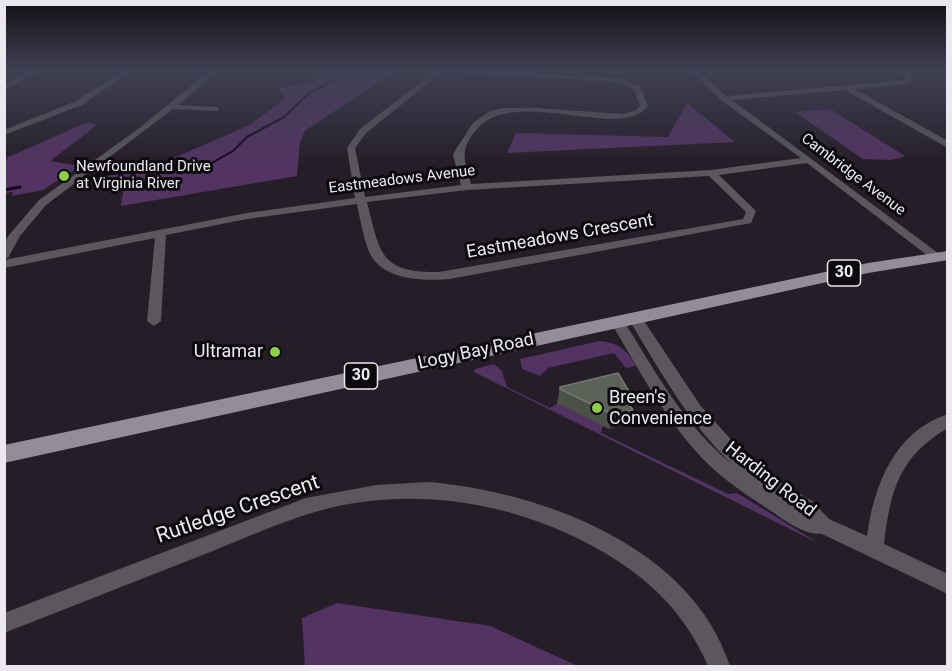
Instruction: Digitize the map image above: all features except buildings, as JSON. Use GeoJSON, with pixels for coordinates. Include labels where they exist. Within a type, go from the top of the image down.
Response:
{"type":"FeatureCollection","features":[{"type":"Feature","properties":{"kind":"main road","name":"Logy Bay Road"},"geometry":{"type":"LineString","coordinates":[[4,453],[868,268],[942,256]]}},
{"type":"Feature","properties":{"kind":"street"},"geometry":{"type":"LineString","coordinates":[[4,133],[79,103]]}},
{"type":"Feature","properties":{"kind":"street"},"geometry":{"type":"LineString","coordinates":[[4,255],[19,227],[42,201],[133,138],[176,103]]}},
{"type":"Feature","properties":{"kind":"street"},"geometry":{"type":"LineString","coordinates":[[362,200],[351,153],[354,142],[363,131],[399,103]]}},
{"type":"Feature","properties":{"kind":"street"},"geometry":{"type":"LineString","coordinates":[[467,187],[458,155],[464,142],[488,115],[509,111],[623,116],[639,112],[644,106],[643,103]]}},
{"type":"Feature","properties":{"kind":"street","name":"Cambridge Avenue"},"geometry":{"type":"LineString","coordinates":[[731,103],[942,256]]}},
{"type":"Feature","properties":{"kind":"street"},"geometry":{"type":"LineString","coordinates":[[875,103],[948,145]]}},
{"type":"Feature","properties":{"kind":"street"},"geometry":{"type":"LineString","coordinates":[[172,107],[215,109]]}},
{"type":"Feature","properties":{"kind":"street","name":"Eastmeadows Avenue"},"geometry":{"type":"LineString","coordinates":[[4,264],[275,212],[362,200],[467,187],[711,173],[808,160]]}},
{"type":"Feature","properties":{"kind":"street","name":"Eastmeadows Crescent"},"geometry":{"type":"LineString","coordinates":[[362,200],[374,251],[379,260],[393,269],[412,276],[433,277],[747,221],[752,211],[711,173]]}},
{"type":"Feature","properties":{"kind":"street"},"geometry":{"type":"LineString","coordinates":[[154,321],[161,233]]}},
{"type":"Feature","properties":{"kind":"street","name":"Harding Road"},"geometry":{"type":"LineString","coordinates":[[635,318],[680,390],[718,439],[774,487],[813,509],[823,525]]}},
{"type":"Feature","properties":{"kind":"street","name":"Harding Road"},"geometry":{"type":"LineString","coordinates":[[617,321],[694,438],[743,482],[811,526],[823,525],[948,584]]}},
{"type":"Feature","properties":{"kind":"street"},"geometry":{"type":"LineString","coordinates":[[874,549],[885,490],[898,459],[912,441],[948,420]]}},
{"type":"Feature","properties":{"kind":"street","name":"Rutledge Crescent"},"geometry":{"type":"LineString","coordinates":[[4,622],[306,506],[360,495],[399,491],[446,492],[533,511],[577,529],[616,550],[657,578],[686,606],[709,642],[719,666]]}},
{"type":"Feature","properties":{"kind":"shaded area"},"geometry":{"type":"Polygon","coordinates":[[[278,103],[346,103],[305,131],[300,142],[297,176],[121,206],[125,178],[71,187],[104,166],[157,165],[250,125],[278,103]]]}},
{"type":"Feature","properties":{"kind":"shaded area"},"geometry":{"type":"Polygon","coordinates":[[[687,103],[735,142],[507,153],[516,133],[668,137],[687,103]]]}},
{"type":"Feature","properties":{"kind":"shaded area"},"geometry":{"type":"Polygon","coordinates":[[[830,109],[905,156],[891,160],[863,159],[795,112],[830,109]]]}},
{"type":"Feature","properties":{"kind":"shaded area"},"geometry":{"type":"Polygon","coordinates":[[[88,122],[97,125],[50,161],[80,166],[43,190],[12,196],[13,192],[5,193],[5,161],[8,159],[6,158],[88,122]]]}},
{"type":"Feature","properties":{"kind":"shaded area"},"geometry":{"type":"Polygon","coordinates":[[[600,341],[622,348],[636,366],[626,368],[614,353],[548,368],[540,376],[522,369],[520,359],[600,341]]]}},
{"type":"Feature","properties":{"kind":"shaded area"},"geometry":{"type":"Polygon","coordinates":[[[494,364],[502,371],[507,387],[550,408],[558,403],[603,426],[601,433],[728,494],[737,493],[820,544],[474,372],[475,369],[494,364]]]}},
{"type":"Feature","properties":{"kind":"shaded area"},"geometry":{"type":"Polygon","coordinates":[[[337,603],[490,626],[578,666],[305,666],[302,618],[337,603]]]}},
{"type":"Feature","properties":{"kind":"waterway"},"geometry":{"type":"LineString","coordinates":[[177,168],[208,165],[233,151],[247,137],[284,117],[298,103]]}},
{"type":"Feature","properties":{"kind":"waterway"},"geometry":{"type":"LineString","coordinates":[[96,175],[194,166]]}},
{"type":"Feature","properties":{"kind":"waterway"},"geometry":{"type":"LineString","coordinates":[[4,190],[20,187]]}},
{"type":"Feature","properties":{"kind":"place","name":"Newfoundland Drive at Virginia River"},"geometry":{"type":"Point","coordinates":[64,176]}},
{"type":"Feature","properties":{"kind":"place","name":"Ultramar"},"geometry":{"type":"Point","coordinates":[275,352]}},
{"type":"Feature","properties":{"kind":"place","name":"Breen's Convenience"},"geometry":{"type":"Point","coordinates":[597,408]}}]}
